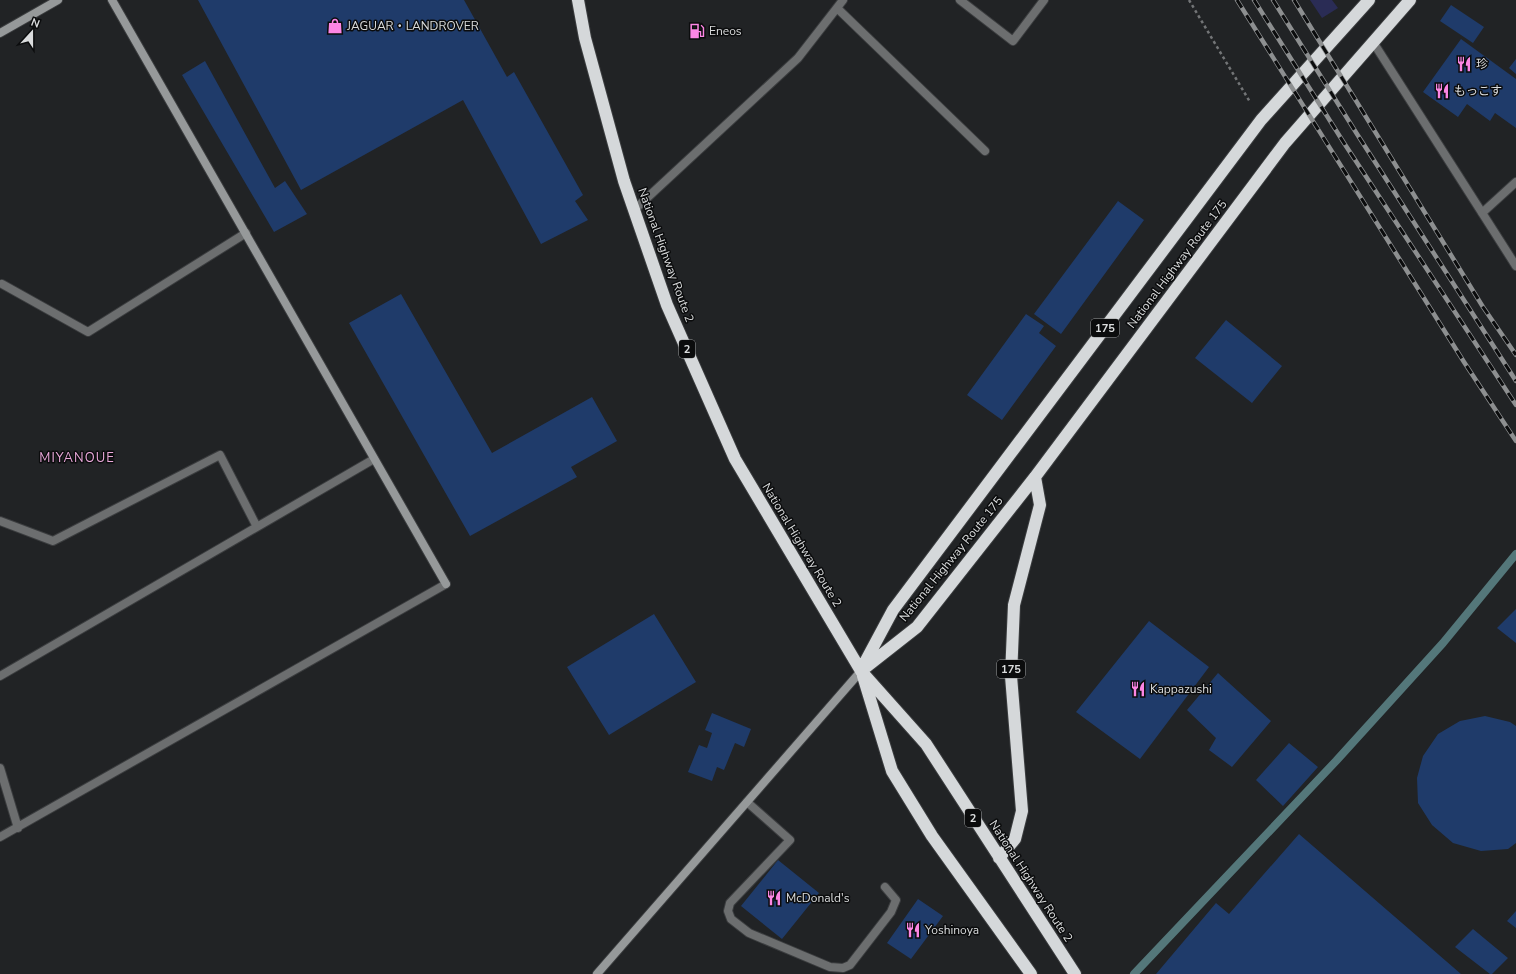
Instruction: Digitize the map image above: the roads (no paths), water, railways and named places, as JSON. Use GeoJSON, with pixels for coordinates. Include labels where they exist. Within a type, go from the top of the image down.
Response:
{"type":"FeatureCollection","features":[{"type":"Feature","properties":{"kind":"highway","name":"National Highway Route 2"},"geometry":{"type":"LineString","coordinates":[[578,0],[589,53],[624,181],[667,305],[735,459],[861,671],[926,744],[1075,974]]}},
{"type":"Feature","properties":{"kind":"highway","name":"National Highway Route 175"},"geometry":{"type":"LineString","coordinates":[[861,671],[893,610],[1261,120],[1369,0]]}},
{"type":"Feature","properties":{"kind":"highway","name":"National Highway Route 175"},"geometry":{"type":"LineString","coordinates":[[861,671],[917,627],[1035,477],[1285,143],[1410,0]]}},
{"type":"Feature","properties":{"kind":"highway","name":"175"},"geometry":{"type":"LineString","coordinates":[[999,858],[1014,839],[1022,811],[1011,676],[1014,604],[1040,505],[1035,477]]}},
{"type":"Feature","properties":{"kind":"highway","name":"National Highway Route 2"},"geometry":{"type":"LineString","coordinates":[[861,671],[892,771],[932,836],[1031,974]]}},
{"type":"Feature","properties":{"kind":"street"},"geometry":{"type":"LineString","coordinates":[[0,33],[58,0]]}},
{"type":"Feature","properties":{"kind":"street"},"geometry":{"type":"LineString","coordinates":[[0,837],[446,584],[112,0]]}},
{"type":"Feature","properties":{"kind":"street"},"geometry":{"type":"LineString","coordinates":[[634,210],[798,58],[843,0]]}},
{"type":"Feature","properties":{"kind":"street"},"geometry":{"type":"LineString","coordinates":[[960,0],[1013,41],[1044,0]]}},
{"type":"Feature","properties":{"kind":"street"},"geometry":{"type":"LineString","coordinates":[[837,8],[985,151]]}},
{"type":"Feature","properties":{"kind":"street"},"geometry":{"type":"LineString","coordinates":[[1373,42],[1516,266]]}},
{"type":"Feature","properties":{"kind":"street"},"geometry":{"type":"LineString","coordinates":[[1482,213],[1516,182]]}},
{"type":"Feature","properties":{"kind":"street"},"geometry":{"type":"LineString","coordinates":[[2,284],[88,332],[246,233]]}},
{"type":"Feature","properties":{"kind":"street"},"geometry":{"type":"LineString","coordinates":[[0,521],[53,541],[220,455],[257,527]]}},
{"type":"Feature","properties":{"kind":"street"},"geometry":{"type":"LineString","coordinates":[[0,676],[374,459]]}},
{"type":"Feature","properties":{"kind":"street"},"geometry":{"type":"LineString","coordinates":[[597,974],[861,671]]}},
{"type":"Feature","properties":{"kind":"street"},"geometry":{"type":"LineString","coordinates":[[0,768],[18,828]]}},
{"type":"Feature","properties":{"kind":"street"},"geometry":{"type":"LineString","coordinates":[[747,802],[790,840],[730,903],[728,912],[732,919],[749,933],[830,967],[843,968],[850,964],[891,912],[896,900],[885,887]]}},
{"type":"Feature","properties":{"kind":"waterway"},"geometry":{"type":"LineString","coordinates":[[1134,974],[1336,761],[1443,643],[1516,554]]}},
{"type":"Feature","properties":{"kind":"railway"},"geometry":{"type":"LineString","coordinates":[[1237,0],[1464,362],[1516,441]]}},
{"type":"Feature","properties":{"kind":"railway"},"geometry":{"type":"LineString","coordinates":[[1254,0],[1344,143],[1516,405]]}},
{"type":"Feature","properties":{"kind":"railway"},"geometry":{"type":"LineString","coordinates":[[1273,0],[1357,134],[1516,381]]}},
{"type":"Feature","properties":{"kind":"railway"},"geometry":{"type":"LineString","coordinates":[[1294,0],[1483,307],[1516,355]]}},
{"type":"Feature","properties":{"kind":"place","name":"JAGUAR・LANDROVER"},"geometry":{"type":"Point","coordinates":[335,26]}},
{"type":"Feature","properties":{"kind":"place","name":"Eneos"},"geometry":{"type":"Point","coordinates":[697,31]}},
{"type":"Feature","properties":{"kind":"place","name":"珍"},"geometry":{"type":"Point","coordinates":[1464,64]}},
{"type":"Feature","properties":{"kind":"place","name":"もっこす"},"geometry":{"type":"Point","coordinates":[1442,91]}},
{"type":"Feature","properties":{"kind":"place","name":"Kappazushi"},"geometry":{"type":"Point","coordinates":[1138,689]}},
{"type":"Feature","properties":{"kind":"place","name":"McDonald's"},"geometry":{"type":"Point","coordinates":[774,898]}},
{"type":"Feature","properties":{"kind":"place","name":"Yoshinoya"},"geometry":{"type":"Point","coordinates":[913,930]}},
{"type":"Feature","properties":{"kind":"district","name":"MIYANOUE"},"geometry":{"type":"Point","coordinates":[77,458]}}]}
